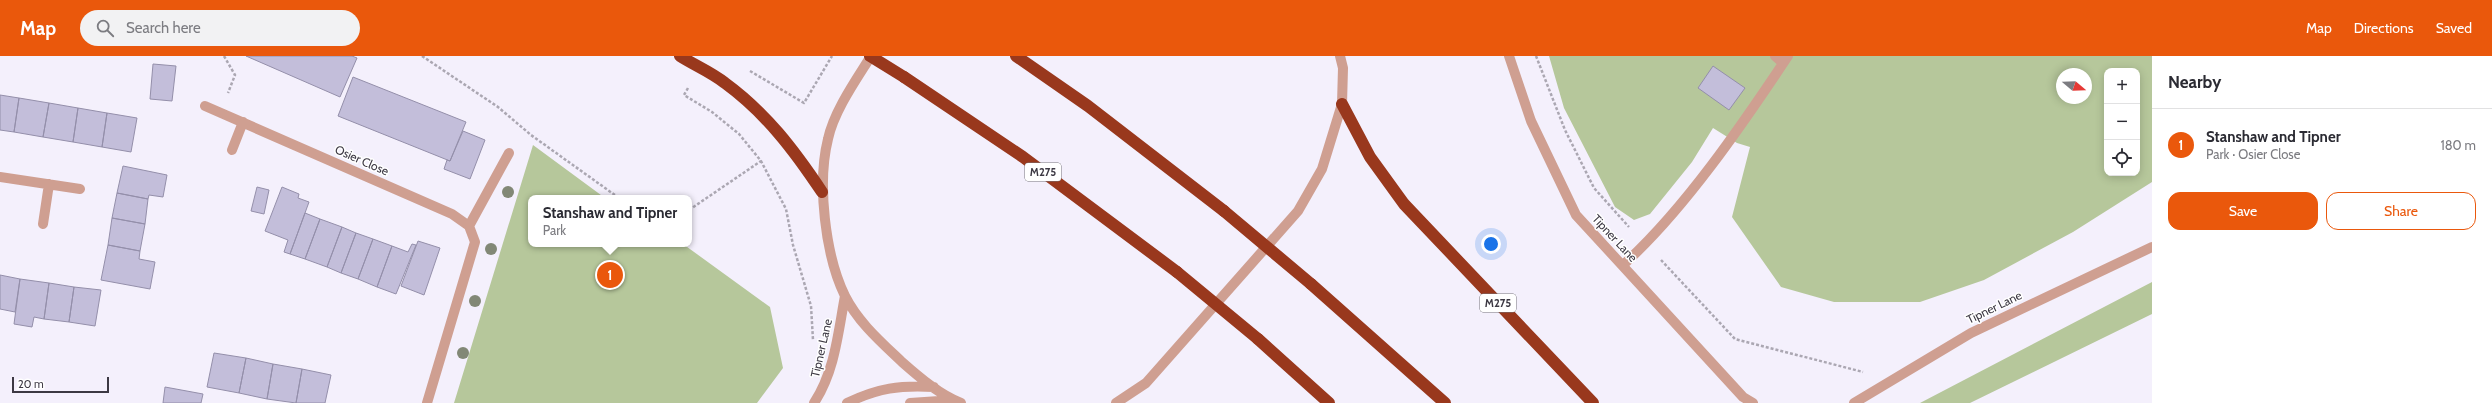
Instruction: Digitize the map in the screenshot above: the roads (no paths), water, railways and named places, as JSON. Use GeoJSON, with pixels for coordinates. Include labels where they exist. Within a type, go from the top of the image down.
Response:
{"type":"FeatureCollection","features":[{"type":"Feature","properties":{"kind":"highway"},"geometry":{"type":"LineString","coordinates":[[680,56],[723,82],[754,106],[795,151],[822,192]]}},
{"type":"Feature","properties":{"kind":"highway","name":"M275"},"geometry":{"type":"LineString","coordinates":[[871,56],[1024,157],[1177,272],[1258,340],[1329,403]]}},
{"type":"Feature","properties":{"kind":"highway"},"geometry":{"type":"LineString","coordinates":[[1016,56],[1088,106],[1224,211],[1310,284],[1445,403]]}},
{"type":"Feature","properties":{"kind":"highway","name":"M275"},"geometry":{"type":"LineString","coordinates":[[1342,104],[1370,157],[1404,204],[1593,403]]}},
{"type":"Feature","properties":{"kind":"street"},"geometry":{"type":"LineString","coordinates":[[871,56],[847,96],[828,138],[822,192],[830,244],[845,296],[869,331],[915,374],[958,402]]}},
{"type":"Feature","properties":{"kind":"street"},"geometry":{"type":"LineString","coordinates":[[1116,403],[1146,384],[1298,211],[1322,169],[1342,104],[1343,68],[1340,56]]}},
{"type":"Feature","properties":{"kind":"street","name":"Tipner Lane"},"geometry":{"type":"LineString","coordinates":[[1509,56],[1530,121],[1576,215],[1743,397],[1753,403]]}},
{"type":"Feature","properties":{"kind":"street"},"geometry":{"type":"LineString","coordinates":[[1623,265],[1646,244],[1698,180],[1782,58]]}},
{"type":"Feature","properties":{"kind":"street","name":"Osier Close"},"geometry":{"type":"LineString","coordinates":[[205,106],[452,214],[469,226]]}},
{"type":"Feature","properties":{"kind":"street"},"geometry":{"type":"LineString","coordinates":[[232,150],[243,122]]}},
{"type":"Feature","properties":{"kind":"street"},"geometry":{"type":"LineString","coordinates":[[427,403],[475,242],[469,226],[509,153]]}},
{"type":"Feature","properties":{"kind":"street"},"geometry":{"type":"LineString","coordinates":[[0,177],[80,189]]}},
{"type":"Feature","properties":{"kind":"street"},"geometry":{"type":"LineString","coordinates":[[43,224],[49,184]]}},
{"type":"Feature","properties":{"kind":"street","name":"Tipner Lane"},"geometry":{"type":"LineString","coordinates":[[1854,403],[1971,333],[2152,247]]}},
{"type":"Feature","properties":{"kind":"street","name":"Tipner Lane"},"geometry":{"type":"LineString","coordinates":[[814,403],[825,386],[832,366],[845,296]]}},
{"type":"Feature","properties":{"kind":"street"},"geometry":{"type":"LineString","coordinates":[[847,403],[869,392],[903,385],[934,386]]}},
{"type":"Feature","properties":{"kind":"street"},"geometry":{"type":"LineString","coordinates":[[910,403],[958,402]]}},
{"type":"Feature","properties":{"kind":"place","name":"Stanshaw and Tipner"},"geometry":{"type":"Point","coordinates":[610,275]}}]}
